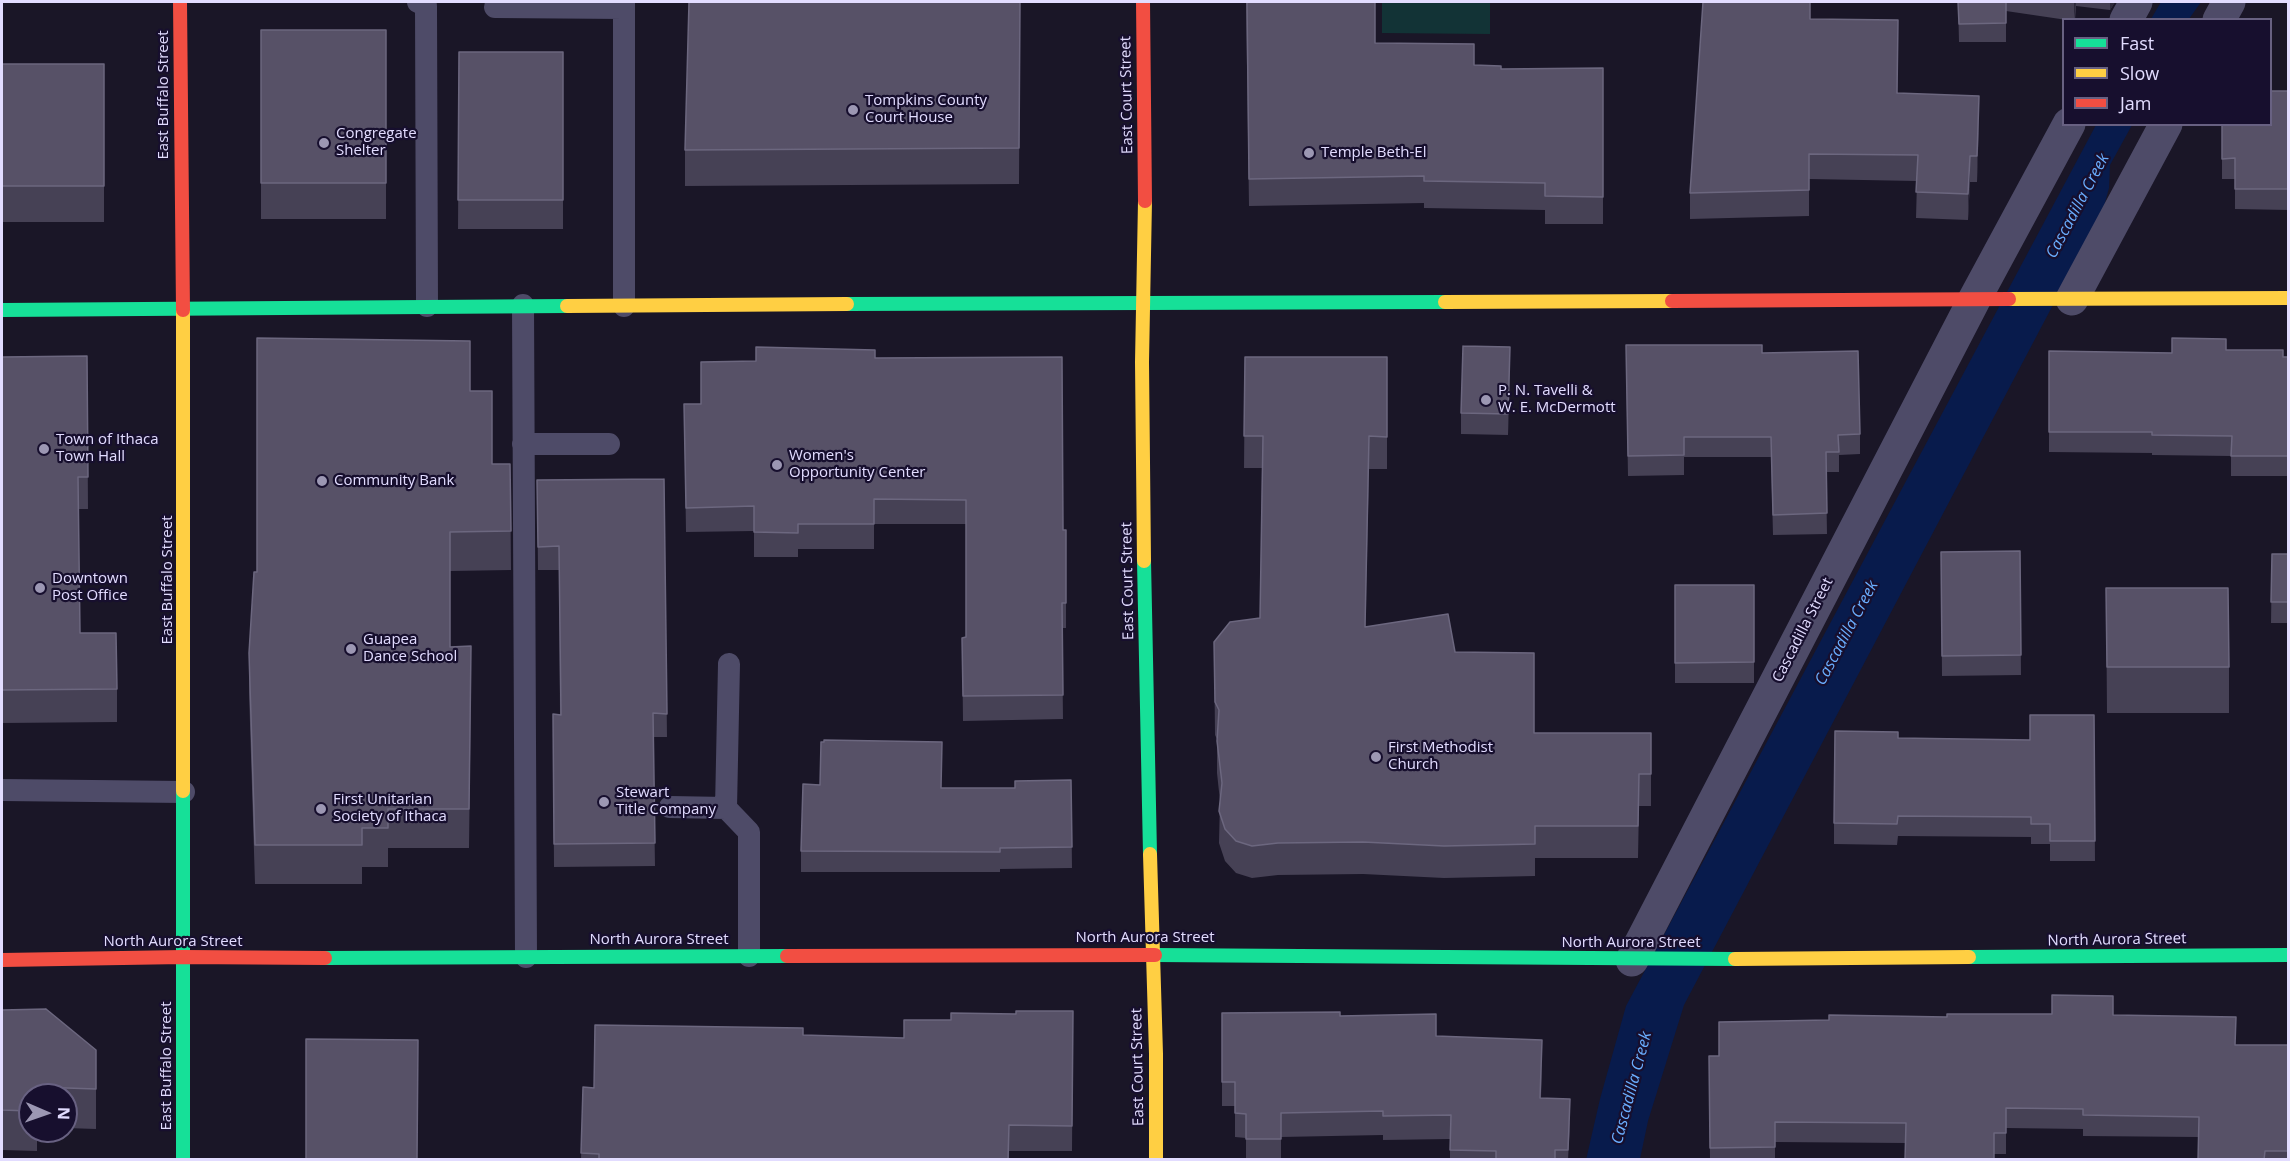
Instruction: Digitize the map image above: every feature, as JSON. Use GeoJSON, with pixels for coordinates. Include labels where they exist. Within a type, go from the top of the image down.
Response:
{"type":"FeatureCollection","features":[{"type":"Feature","properties":{"kind":"street","name":"East Buffalo Street"},"geometry":{"type":"LineString","coordinates":[[180,2],[183,308],[183,1160]]}},
{"type":"Feature","properties":{"kind":"street","name":"East Court Street"},"geometry":{"type":"LineString","coordinates":[[1143,2],[1144,304],[1142,362],[1156,1160]]}},
{"type":"Feature","properties":{"kind":"street"},"geometry":{"type":"LineString","coordinates":[[2127,18],[2136,2]]}},
{"type":"Feature","properties":{"kind":"street"},"geometry":{"type":"LineString","coordinates":[[2220,18],[2229,2]]}},
{"type":"Feature","properties":{"kind":"street","name":"Cascadilla Street"},"geometry":{"type":"LineString","coordinates":[[1632,960],[1974,300],[2068,126]]}},
{"type":"Feature","properties":{"kind":"street"},"geometry":{"type":"LineString","coordinates":[[2072,299],[2165,126]]}},
{"type":"Feature","properties":{"kind":"street"},"geometry":{"type":"LineString","coordinates":[[2,310],[2289,298]]}},
{"type":"Feature","properties":{"kind":"street","name":"North Aurora Street"},"geometry":{"type":"LineString","coordinates":[[2,960],[183,957],[1152,955],[1714,960],[2289,955]]}},
{"type":"Feature","properties":{"kind":"lane"},"geometry":{"type":"LineString","coordinates":[[418,2],[426,6],[427,306]]}},
{"type":"Feature","properties":{"kind":"lane"},"geometry":{"type":"LineString","coordinates":[[495,7],[624,5],[624,306]]}},
{"type":"Feature","properties":{"kind":"lane"},"geometry":{"type":"LineString","coordinates":[[523,306],[526,957]]}},
{"type":"Feature","properties":{"kind":"lane"},"geometry":{"type":"LineString","coordinates":[[523,444],[609,444]]}},
{"type":"Feature","properties":{"kind":"lane"},"geometry":{"type":"LineString","coordinates":[[729,664],[726,808],[749,832],[749,956]]}},
{"type":"Feature","properties":{"kind":"lane"},"geometry":{"type":"LineString","coordinates":[[2,790],[184,792]]}},
{"type":"Feature","properties":{"kind":"lane"},"geometry":{"type":"LineString","coordinates":[[670,807],[726,808]]}},
{"type":"Feature","properties":{"kind":"green space"},"geometry":{"type":"Polygon","coordinates":[[[1382,2],[1490,2],[1490,34],[1382,33],[1382,2]]]}},
{"type":"Feature","properties":{"kind":"water"},"geometry":{"type":"Polygon","coordinates":[[[2161,2],[2201,2],[2190,18],[2152,18],[2161,2]]]}},
{"type":"Feature","properties":{"kind":"water","name":"Cascadilla Creek"},"geometry":{"type":"Polygon","coordinates":[[[2095,126],[2131,126],[2110,165],[2109,188],[2103,210],[1684,1005],[1648,1121],[1640,1159],[1586,1160],[1626,1006],[2095,126]]]}},
{"type":"Feature","properties":{"kind":"building","name":"Tompkins County Court House"},"geometry":{"type":"Polygon","coordinates":[[[689,2],[1020,2],[1019,148],[685,150],[689,2]]]}},
{"type":"Feature","properties":{"kind":"building"},"geometry":{"type":"Polygon","coordinates":[[[1247,2],[1375,2],[1375,43],[1474,44],[1474,65],[1501,66],[1501,69],[1603,68],[1603,197],[1545,196],[1545,183],[1424,181],[1424,176],[1249,179],[1247,2]]]}},
{"type":"Feature","properties":{"kind":"building"},"geometry":{"type":"Polygon","coordinates":[[[1703,2],[1810,2],[1810,19],[1898,20],[1897,93],[1979,96],[1977,156],[1970,156],[1968,194],[1916,192],[1918,155],[1809,154],[1809,190],[1690,193],[1703,2]]]}},
{"type":"Feature","properties":{"kind":"building"},"geometry":{"type":"Polygon","coordinates":[[[1958,2],[2006,2],[2006,23],[1959,24],[1958,2]]]}},
{"type":"Feature","properties":{"kind":"building","name":"Congregate Shelter"},"geometry":{"type":"Polygon","coordinates":[[[261,30],[386,30],[386,183],[261,183],[261,30]]]}},
{"type":"Feature","properties":{"kind":"building"},"geometry":{"type":"Polygon","coordinates":[[[459,52],[563,52],[563,200],[458,200],[459,52]]]}},
{"type":"Feature","properties":{"kind":"building"},"geometry":{"type":"Polygon","coordinates":[[[2,64],[104,64],[104,186],[2,186],[2,64]]]}},
{"type":"Feature","properties":{"kind":"building"},"geometry":{"type":"Polygon","coordinates":[[[2272,91],[2289,91],[2289,189],[2235,189],[2235,158],[2222,159],[2222,126],[2272,126],[2272,91]]]}},
{"type":"Feature","properties":{"kind":"building"},"geometry":{"type":"Polygon","coordinates":[[[257,338],[470,341],[470,391],[492,391],[492,464],[510,464],[511,531],[450,532],[450,647],[471,646],[469,809],[388,809],[388,828],[362,828],[362,845],[255,845],[249,653],[254,572],[257,572],[257,338]]]}},
{"type":"Feature","properties":{"kind":"building"},"geometry":{"type":"Polygon","coordinates":[[[2172,338],[2226,339],[2226,350],[2283,350],[2283,357],[2289,357],[2289,456],[2231,456],[2232,436],[2152,435],[2152,432],[2049,432],[2049,351],[2172,353],[2172,338]]]}},
{"type":"Feature","properties":{"kind":"building"},"geometry":{"type":"Polygon","coordinates":[[[1626,345],[1762,345],[1762,353],[1858,351],[1860,434],[1838,435],[1839,452],[1826,452],[1827,513],[1773,515],[1771,437],[1684,437],[1684,455],[1628,456],[1626,345]]]}},
{"type":"Feature","properties":{"kind":"building","name":"P. N. Tavelli & W. E. McDermott"},"geometry":{"type":"Polygon","coordinates":[[[1463,346],[1510,347],[1508,414],[1461,413],[1463,346]]]}},
{"type":"Feature","properties":{"kind":"building"},"geometry":{"type":"Polygon","coordinates":[[[756,347],[875,350],[875,358],[1062,357],[1063,530],[1066,530],[1066,603],[1062,603],[1063,695],[963,696],[962,638],[966,637],[966,500],[874,499],[874,524],[798,524],[798,533],[754,532],[754,506],[686,508],[684,404],[701,404],[701,362],[756,361],[756,347]]]}},
{"type":"Feature","properties":{"kind":"building"},"geometry":{"type":"Polygon","coordinates":[[[87,356],[88,477],[78,477],[80,633],[116,633],[117,689],[2,690],[2,357],[87,356]]]}},
{"type":"Feature","properties":{"kind":"building"},"geometry":{"type":"Polygon","coordinates":[[[1245,357],[1387,357],[1387,437],[1369,436],[1365,627],[1448,614],[1455,652],[1534,653],[1534,733],[1651,733],[1651,774],[1639,774],[1638,826],[1535,826],[1535,844],[1444,846],[1363,842],[1278,843],[1252,846],[1236,841],[1225,829],[1219,811],[1222,783],[1217,741],[1219,710],[1215,702],[1214,642],[1230,622],[1260,618],[1263,436],[1244,436],[1245,357]]]}},
{"type":"Feature","properties":{"kind":"building"},"geometry":{"type":"Polygon","coordinates":[[[664,479],[667,714],[653,713],[655,843],[554,844],[553,714],[561,715],[559,546],[538,547],[537,480],[664,479]]]}},
{"type":"Feature","properties":{"kind":"building"},"geometry":{"type":"Polygon","coordinates":[[[2020,551],[2021,655],[1942,656],[1941,552],[2020,551]]]}},
{"type":"Feature","properties":{"kind":"building"},"geometry":{"type":"Polygon","coordinates":[[[2272,554],[2289,554],[2289,602],[2271,602],[2272,554]]]}},
{"type":"Feature","properties":{"kind":"building"},"geometry":{"type":"Polygon","coordinates":[[[1675,585],[1754,585],[1754,662],[1675,663],[1675,585]]]}},
{"type":"Feature","properties":{"kind":"building"},"geometry":{"type":"Polygon","coordinates":[[[2106,588],[2228,588],[2229,667],[2107,667],[2106,588]]]}},
{"type":"Feature","properties":{"kind":"building"},"geometry":{"type":"Polygon","coordinates":[[[2030,715],[2094,715],[2095,841],[2050,841],[2050,824],[2031,824],[2031,817],[1898,816],[1897,824],[1834,823],[1835,731],[1898,732],[1898,738],[2030,740],[2030,715]]]}},
{"type":"Feature","properties":{"kind":"building"},"geometry":{"type":"Polygon","coordinates":[[[824,740],[942,742],[941,788],[1015,788],[1015,781],[1071,780],[1072,847],[1000,848],[1000,852],[801,851],[803,784],[820,785],[821,742],[824,740]]]}},
{"type":"Feature","properties":{"kind":"building"},"geometry":{"type":"Polygon","coordinates":[[[2052,995],[2113,996],[2113,1015],[2236,1017],[2235,1045],[2289,1045],[2289,1151],[2265,1151],[2264,1160],[2198,1160],[2199,1117],[2083,1115],[2083,1109],[2006,1108],[2006,1133],[1994,1133],[1994,1160],[1905,1160],[1906,1123],[1775,1122],[1775,1147],[1710,1148],[1709,1056],[1719,1056],[1719,1022],[1829,1020],[1829,1015],[1947,1017],[1947,1014],[2052,1014],[2052,995]]]}},
{"type":"Feature","properties":{"kind":"building"},"geometry":{"type":"Polygon","coordinates":[[[46,1009],[96,1050],[96,1089],[78,1088],[78,1083],[18,1083],[18,1111],[2,1110],[2,1010],[46,1009]]]}},
{"type":"Feature","properties":{"kind":"building"},"geometry":{"type":"Polygon","coordinates":[[[1016,1011],[1073,1011],[1072,1126],[1009,1125],[1008,1160],[599,1160],[599,1154],[581,1153],[583,1087],[594,1088],[595,1025],[803,1028],[803,1035],[904,1038],[904,1020],[951,1020],[951,1013],[1016,1014],[1016,1011]]]}},
{"type":"Feature","properties":{"kind":"building"},"geometry":{"type":"Polygon","coordinates":[[[1340,1012],[1340,1016],[1436,1014],[1436,1036],[1542,1040],[1540,1098],[1570,1099],[1568,1150],[1555,1150],[1555,1160],[1496,1160],[1496,1151],[1450,1150],[1451,1115],[1383,1116],[1383,1111],[1281,1113],[1281,1139],[1246,1139],[1246,1114],[1235,1113],[1235,1082],[1222,1082],[1222,1013],[1340,1012]]]}},
{"type":"Feature","properties":{"kind":"building"},"geometry":{"type":"Polygon","coordinates":[[[306,1039],[418,1040],[417,1160],[306,1160],[306,1039]]]}},
{"type":"Feature","properties":{"kind":"traffic: fast"},"geometry":{"type":"LineString","coordinates":[[847,304],[1445,302]]}},
{"type":"Feature","properties":{"kind":"traffic: fast"},"geometry":{"type":"LineString","coordinates":[[2,310],[567,306]]}},
{"type":"Feature","properties":{"kind":"traffic: fast"},"geometry":{"type":"LineString","coordinates":[[1144,561],[1150,854]]}},
{"type":"Feature","properties":{"kind":"traffic: fast"},"geometry":{"type":"LineString","coordinates":[[183,791],[183,1160]]}},
{"type":"Feature","properties":{"kind":"traffic: fast"},"geometry":{"type":"LineString","coordinates":[[1155,955],[1735,959]]}},
{"type":"Feature","properties":{"kind":"traffic: fast"},"geometry":{"type":"LineString","coordinates":[[1969,957],[2288,955]]}},
{"type":"Feature","properties":{"kind":"traffic: fast"},"geometry":{"type":"LineString","coordinates":[[325,958],[787,956]]}},
{"type":"Feature","properties":{"kind":"traffic: slow"},"geometry":{"type":"LineString","coordinates":[[1144,561],[1142,362],[1145,201]]}},
{"type":"Feature","properties":{"kind":"traffic: slow"},"geometry":{"type":"LineString","coordinates":[[2009,299],[2288,298]]}},
{"type":"Feature","properties":{"kind":"traffic: slow"},"geometry":{"type":"LineString","coordinates":[[1445,302],[1672,301]]}},
{"type":"Feature","properties":{"kind":"traffic: slow"},"geometry":{"type":"LineString","coordinates":[[567,306],[847,304]]}},
{"type":"Feature","properties":{"kind":"traffic: slow"},"geometry":{"type":"LineString","coordinates":[[183,310],[183,791]]}},
{"type":"Feature","properties":{"kind":"traffic: slow"},"geometry":{"type":"LineString","coordinates":[[1150,854],[1156,1054],[1156,1160]]}},
{"type":"Feature","properties":{"kind":"traffic: slow"},"geometry":{"type":"LineString","coordinates":[[1735,959],[1969,957]]}},
{"type":"Feature","properties":{"kind":"traffic: jam"},"geometry":{"type":"LineString","coordinates":[[180,2],[183,310]]}},
{"type":"Feature","properties":{"kind":"traffic: jam"},"geometry":{"type":"LineString","coordinates":[[1143,2],[1145,201]]}},
{"type":"Feature","properties":{"kind":"traffic: jam"},"geometry":{"type":"LineString","coordinates":[[1672,301],[2009,299]]}},
{"type":"Feature","properties":{"kind":"traffic: jam"},"geometry":{"type":"LineString","coordinates":[[787,956],[1155,955]]}},
{"type":"Feature","properties":{"kind":"traffic: jam"},"geometry":{"type":"LineString","coordinates":[[2,960],[183,957],[325,958]]}},
{"type":"Feature","properties":{"kind":"place","name":"Tompkins County Court House"},"geometry":{"type":"Point","coordinates":[853,110]}},
{"type":"Feature","properties":{"kind":"place","name":"Congregate Shelter"},"geometry":{"type":"Point","coordinates":[324,143]}},
{"type":"Feature","properties":{"kind":"place","name":"Temple Beth-El"},"geometry":{"type":"Point","coordinates":[1309,153]}},
{"type":"Feature","properties":{"kind":"place","name":"P. N. Tavelli & W. E. McDermott"},"geometry":{"type":"Point","coordinates":[1486,400]}},
{"type":"Feature","properties":{"kind":"place","name":"Town of Ithaca Town Hall"},"geometry":{"type":"Point","coordinates":[44,449]}},
{"type":"Feature","properties":{"kind":"place","name":"Women's Opportunity Center"},"geometry":{"type":"Point","coordinates":[777,465]}},
{"type":"Feature","properties":{"kind":"place","name":"Community Bank"},"geometry":{"type":"Point","coordinates":[322,481]}},
{"type":"Feature","properties":{"kind":"place","name":"Downtown Post Office"},"geometry":{"type":"Point","coordinates":[40,588]}},
{"type":"Feature","properties":{"kind":"place","name":"Guapea Dance School"},"geometry":{"type":"Point","coordinates":[351,649]}},
{"type":"Feature","properties":{"kind":"place","name":"First Methodist Church"},"geometry":{"type":"Point","coordinates":[1376,757]}},
{"type":"Feature","properties":{"kind":"place","name":"Stewart Title Company"},"geometry":{"type":"Point","coordinates":[604,802]}},
{"type":"Feature","properties":{"kind":"place","name":"First Unitarian Society of Ithaca"},"geometry":{"type":"Point","coordinates":[321,809]}}]}
